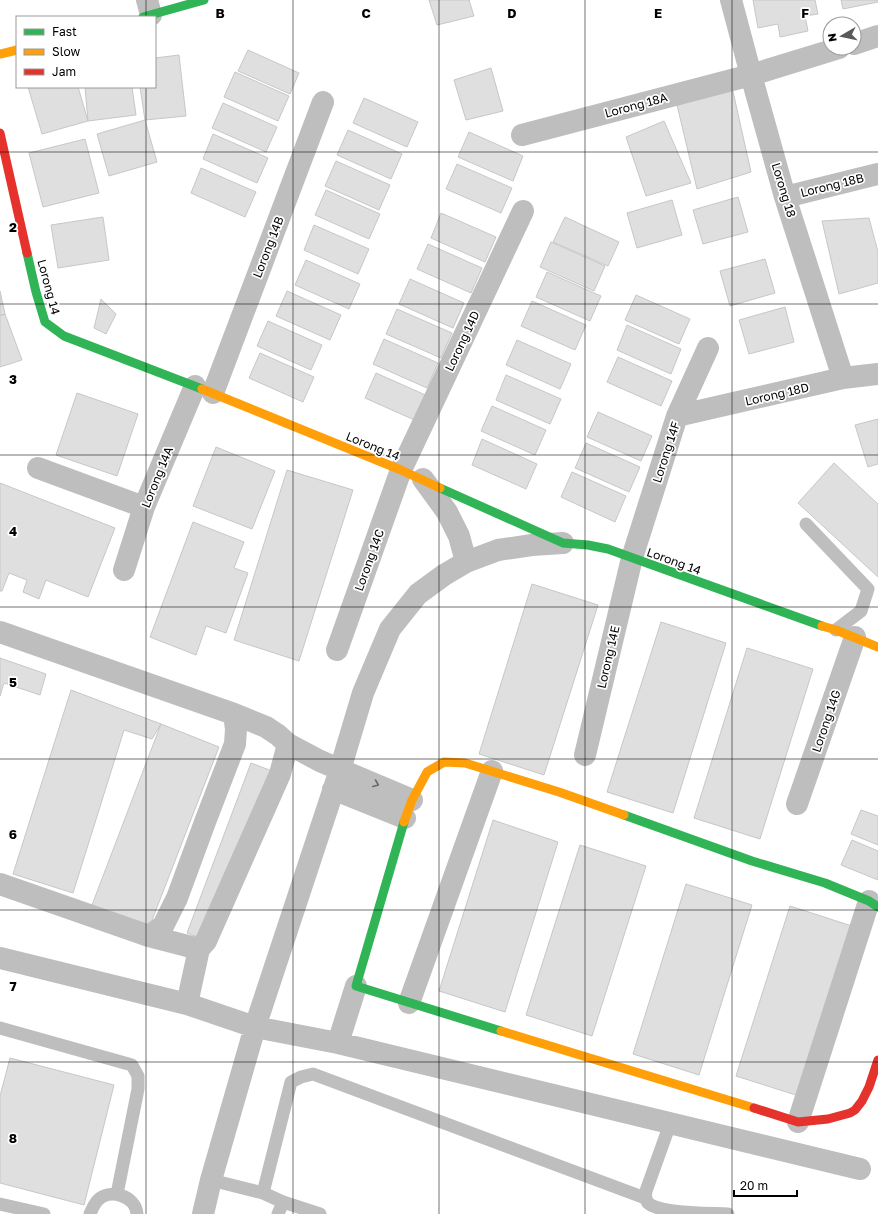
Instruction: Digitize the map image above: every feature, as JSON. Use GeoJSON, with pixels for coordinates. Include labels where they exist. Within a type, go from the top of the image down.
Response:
{"type":"FeatureCollection","features":[{"type":"Feature","properties":{"kind":"street"},"geometry":{"type":"LineString","coordinates":[[147,11],[204,0]]}},
{"type":"Feature","properties":{"kind":"street","name":"Lorong 18"},"geometry":{"type":"LineString","coordinates":[[731,0],[785,197],[843,378]]}},
{"type":"Feature","properties":{"kind":"street"},"geometry":{"type":"LineString","coordinates":[[862,41],[878,36]]}},
{"type":"Feature","properties":{"kind":"street"},"geometry":{"type":"LineString","coordinates":[[0,54],[16,50]]}},
{"type":"Feature","properties":{"kind":"street","name":"Lorong 18A"},"geometry":{"type":"LineString","coordinates":[[522,135],[751,75],[822,53]]}},
{"type":"Feature","properties":{"kind":"street","name":"Lorong 14B"},"geometry":{"type":"LineString","coordinates":[[204,389],[323,102]]}},
{"type":"Feature","properties":{"kind":"street","name":"Lorong 14"},"geometry":{"type":"LineString","coordinates":[[0,133],[36,292],[45,322],[64,336],[204,389],[423,479],[563,543],[588,545],[608,549],[878,647]]}},
{"type":"Feature","properties":{"kind":"street","name":"Lorong 18B"},"geometry":{"type":"LineString","coordinates":[[785,197],[878,174]]}},
{"type":"Feature","properties":{"kind":"street","name":"Lorong 14D"},"geometry":{"type":"LineString","coordinates":[[401,470],[523,211]]}},
{"type":"Feature","properties":{"kind":"street","name":"Lorong 14F"},"geometry":{"type":"LineString","coordinates":[[632,558],[677,416],[708,348]]}},
{"type":"Feature","properties":{"kind":"street","name":"Lorong 18D"},"geometry":{"type":"LineString","coordinates":[[677,416],[843,378],[878,374]]}},
{"type":"Feature","properties":{"kind":"street","name":"Lorong 14A"},"geometry":{"type":"LineString","coordinates":[[124,570],[144,507],[204,389]]}},
{"type":"Feature","properties":{"kind":"street"},"geometry":{"type":"LineString","coordinates":[[38,468],[144,507]]}},
{"type":"Feature","properties":{"kind":"street","name":"Lorong 14C"},"geometry":{"type":"LineString","coordinates":[[337,650],[401,470]]}},
{"type":"Feature","properties":{"kind":"street"},"geometry":{"type":"LineString","coordinates":[[423,479],[447,512],[459,536],[466,562]]}},
{"type":"Feature","properties":{"kind":"street"},"geometry":{"type":"LineString","coordinates":[[203,1214],[211,1180],[255,1028],[363,693],[390,629],[418,594],[444,575],[466,562],[498,550],[532,545],[563,543]]}},
{"type":"Feature","properties":{"kind":"street","name":"Lorong 14E"},"geometry":{"type":"LineString","coordinates":[[585,755],[632,558]]}},
{"type":"Feature","properties":{"kind":"street"},"geometry":{"type":"LineString","coordinates":[[0,632],[234,714],[266,727],[288,744],[320,761],[336,780],[393,791],[408,809]]}},
{"type":"Feature","properties":{"kind":"street","name":"Lorong 14G"},"geometry":{"type":"LineString","coordinates":[[797,804],[845,634]]}},
{"type":"Feature","properties":{"kind":"street"},"geometry":{"type":"LineString","coordinates":[[149,936],[163,926],[177,898],[235,744],[236,728],[234,714]]}},
{"type":"Feature","properties":{"kind":"street"},"geometry":{"type":"LineString","coordinates":[[187,1004],[199,949],[206,941],[280,774],[288,744]]}},
{"type":"Feature","properties":{"kind":"street"},"geometry":{"type":"LineString","coordinates":[[338,1043],[408,809],[427,772],[444,762],[465,763],[559,792],[752,861],[824,883],[873,904],[798,1122]]}},
{"type":"Feature","properties":{"kind":"street"},"geometry":{"type":"LineString","coordinates":[[410,1003],[492,771]]}},
{"type":"Feature","properties":{"kind":"street"},"geometry":{"type":"LineString","coordinates":[[0,884],[149,936],[199,949]]}},
{"type":"Feature","properties":{"kind":"street"},"geometry":{"type":"LineString","coordinates":[[0,958],[187,1004],[255,1028],[338,1043],[860,1169]]}},
{"type":"Feature","properties":{"kind":"street"},"geometry":{"type":"LineString","coordinates":[[356,986],[798,1122],[811,1122],[839,1117],[856,1110],[866,1095],[878,1060]]}},
{"type":"Feature","properties":{"kind":"lane"},"geometry":{"type":"LineString","coordinates":[[806,524],[868,589],[861,611],[845,634]]}},
{"type":"Feature","properties":{"kind":"lane"},"geometry":{"type":"LineString","coordinates":[[0,1028],[132,1065],[138,1076],[138,1089],[117,1194]]}},
{"type":"Feature","properties":{"kind":"lane"},"geometry":{"type":"LineString","coordinates":[[263,1193],[291,1082],[301,1077],[313,1074],[645,1198],[649,1204],[658,1209],[676,1212],[728,1214]]}},
{"type":"Feature","properties":{"kind":"lane"},"geometry":{"type":"LineString","coordinates":[[645,1198],[646,1191],[670,1124]]}},
{"type":"Feature","properties":{"kind":"lane"},"geometry":{"type":"LineString","coordinates":[[211,1180],[263,1193],[283,1202],[320,1214]]}},
{"type":"Feature","properties":{"kind":"lane"},"geometry":{"type":"LineString","coordinates":[[90,1214],[93,1206],[99,1199],[107,1195],[117,1194],[126,1197],[133,1203],[137,1214]]}},
{"type":"Feature","properties":{"kind":"lane"},"geometry":{"type":"LineString","coordinates":[[278,1214],[283,1202]]}},
{"type":"Feature","properties":{"kind":"lane"},"geometry":{"type":"LineString","coordinates":[[0,1204],[44,1214]]}},
{"type":"Feature","properties":{"kind":"building"},"geometry":{"type":"Polygon","coordinates":[[[429,0],[469,0],[474,16],[437,25],[429,0]]]}},
{"type":"Feature","properties":{"kind":"building"},"geometry":{"type":"Polygon","coordinates":[[[753,0],[815,0],[818,14],[805,16],[808,31],[780,37],[778,24],[758,28],[753,0]]]}},
{"type":"Feature","properties":{"kind":"building"},"geometry":{"type":"Polygon","coordinates":[[[841,0],[878,0],[878,2],[843,9],[841,0]]]}},
{"type":"Feature","properties":{"kind":"building"},"geometry":{"type":"Polygon","coordinates":[[[248,50],[299,73],[290,94],[238,71],[248,50]]]}},
{"type":"Feature","properties":{"kind":"building"},"geometry":{"type":"Polygon","coordinates":[[[179,55],[186,116],[145,120],[140,88],[156,88],[156,58],[179,55]]]}},
{"type":"Feature","properties":{"kind":"building"},"geometry":{"type":"Polygon","coordinates":[[[491,68],[503,111],[466,120],[454,80],[491,68]]]}},
{"type":"Feature","properties":{"kind":"building"},"geometry":{"type":"Polygon","coordinates":[[[235,72],[289,96],[278,121],[224,97],[235,72]]]}},
{"type":"Feature","properties":{"kind":"building"},"geometry":{"type":"Polygon","coordinates":[[[732,87],[751,172],[697,189],[677,105],[732,87]]]}},
{"type":"Feature","properties":{"kind":"building"},"geometry":{"type":"Polygon","coordinates":[[[28,88],[78,88],[88,121],[42,134],[28,88]]]}},
{"type":"Feature","properties":{"kind":"building"},"geometry":{"type":"Polygon","coordinates":[[[85,88],[132,88],[136,115],[88,121],[85,88]]]}},
{"type":"Feature","properties":{"kind":"building"},"geometry":{"type":"Polygon","coordinates":[[[364,98],[418,122],[407,147],[353,123],[364,98]]]}},
{"type":"Feature","properties":{"kind":"building"},"geometry":{"type":"Polygon","coordinates":[[[223,103],[277,127],[266,152],[212,128],[223,103]]]}},
{"type":"Feature","properties":{"kind":"building"},"geometry":{"type":"Polygon","coordinates":[[[145,120],[157,162],[109,176],[97,134],[145,120]]]}},
{"type":"Feature","properties":{"kind":"building"},"geometry":{"type":"Polygon","coordinates":[[[664,121],[691,183],[646,196],[626,137],[664,121]]]}},
{"type":"Feature","properties":{"kind":"building"},"geometry":{"type":"Polygon","coordinates":[[[348,130],[402,154],[391,179],[337,155],[348,130]]]}},
{"type":"Feature","properties":{"kind":"building"},"geometry":{"type":"Polygon","coordinates":[[[469,132],[523,156],[513,181],[458,157],[469,132]]]}},
{"type":"Feature","properties":{"kind":"building"},"geometry":{"type":"Polygon","coordinates":[[[213,134],[268,158],[257,183],[203,159],[213,134]]]}},
{"type":"Feature","properties":{"kind":"building"},"geometry":{"type":"Polygon","coordinates":[[[85,139],[99,193],[43,207],[29,153],[85,139]]]}},
{"type":"Feature","properties":{"kind":"building"},"geometry":{"type":"Polygon","coordinates":[[[336,161],[390,185],[379,210],[325,186],[336,161]]]}},
{"type":"Feature","properties":{"kind":"building"},"geometry":{"type":"Polygon","coordinates":[[[457,164],[512,188],[501,213],[446,189],[457,164]]]}},
{"type":"Feature","properties":{"kind":"building"},"geometry":{"type":"Polygon","coordinates":[[[201,168],[256,192],[245,217],[191,193],[201,168]]]}},
{"type":"Feature","properties":{"kind":"building"},"geometry":{"type":"Polygon","coordinates":[[[326,190],[380,214],[369,239],[315,215],[326,190]]]}},
{"type":"Feature","properties":{"kind":"building"},"geometry":{"type":"Polygon","coordinates":[[[738,197],[748,232],[703,244],[693,210],[738,197]]]}},
{"type":"Feature","properties":{"kind":"building"},"geometry":{"type":"Polygon","coordinates":[[[672,200],[682,235],[637,248],[627,213],[672,200]]]}},
{"type":"Feature","properties":{"kind":"building"},"geometry":{"type":"Polygon","coordinates":[[[441,213],[496,237],[485,262],[431,238],[441,213]]]}},
{"type":"Feature","properties":{"kind":"building"},"geometry":{"type":"Polygon","coordinates":[[[103,217],[109,260],[58,268],[51,225],[103,217]]]}},
{"type":"Feature","properties":{"kind":"building"},"geometry":{"type":"Polygon","coordinates":[[[565,217],[619,242],[608,266],[553,242],[565,217]]]}},
{"type":"Feature","properties":{"kind":"building"},"geometry":{"type":"Polygon","coordinates":[[[869,218],[878,252],[878,283],[839,294],[822,221],[869,218]]]}},
{"type":"Feature","properties":{"kind":"building"},"geometry":{"type":"Polygon","coordinates":[[[314,225],[369,249],[358,274],[304,250],[314,225]]]}},
{"type":"Feature","properties":{"kind":"building"},"geometry":{"type":"Polygon","coordinates":[[[551,242],[605,266],[594,291],[540,267],[551,242]]]}},
{"type":"Feature","properties":{"kind":"building"},"geometry":{"type":"Polygon","coordinates":[[[428,244],[482,268],[471,293],[417,269],[428,244]]]}},
{"type":"Feature","properties":{"kind":"building"},"geometry":{"type":"Polygon","coordinates":[[[765,259],[775,293],[730,306],[720,271],[765,259]]]}},
{"type":"Feature","properties":{"kind":"building"},"geometry":{"type":"Polygon","coordinates":[[[306,260],[360,284],[349,309],[295,285],[306,260]]]}},
{"type":"Feature","properties":{"kind":"building"},"geometry":{"type":"Polygon","coordinates":[[[547,272],[601,296],[590,321],[536,297],[547,272]]]}},
{"type":"Feature","properties":{"kind":"building"},"geometry":{"type":"Polygon","coordinates":[[[410,279],[464,303],[453,328],[399,304],[410,279]]]}},
{"type":"Feature","properties":{"kind":"building"},"geometry":{"type":"Polygon","coordinates":[[[0,291],[5,314],[0,315],[0,291]]]}},
{"type":"Feature","properties":{"kind":"building"},"geometry":{"type":"Polygon","coordinates":[[[287,291],[341,315],[330,340],[276,316],[287,291]]]}},
{"type":"Feature","properties":{"kind":"building"},"geometry":{"type":"Polygon","coordinates":[[[636,295],[690,319],[679,344],[625,320],[636,295]]]}},
{"type":"Feature","properties":{"kind":"building"},"geometry":{"type":"Polygon","coordinates":[[[101,299],[116,314],[106,334],[94,328],[101,299]]]}},
{"type":"Feature","properties":{"kind":"building"},"geometry":{"type":"Polygon","coordinates":[[[532,301],[586,325],[575,350],[521,326],[532,301]]]}},
{"type":"Feature","properties":{"kind":"building"},"geometry":{"type":"Polygon","coordinates":[[[785,307],[794,342],[749,354],[739,320],[785,307]]]}},
{"type":"Feature","properties":{"kind":"building"},"geometry":{"type":"Polygon","coordinates":[[[397,309],[452,333],[441,358],[386,334],[397,309]]]}},
{"type":"Feature","properties":{"kind":"building"},"geometry":{"type":"Polygon","coordinates":[[[5,314],[22,360],[0,367],[0,316],[5,314]]]}},
{"type":"Feature","properties":{"kind":"building"},"geometry":{"type":"Polygon","coordinates":[[[268,321],[322,345],[311,370],[257,346],[268,321]]]}},
{"type":"Feature","properties":{"kind":"building"},"geometry":{"type":"Polygon","coordinates":[[[627,325],[681,349],[671,374],[617,350],[627,325]]]}},
{"type":"Feature","properties":{"kind":"building"},"geometry":{"type":"Polygon","coordinates":[[[384,339],[438,363],[427,388],[373,364],[384,339]]]}},
{"type":"Feature","properties":{"kind":"building"},"geometry":{"type":"Polygon","coordinates":[[[517,340],[571,364],[560,389],[506,365],[517,340]]]}},
{"type":"Feature","properties":{"kind":"building"},"geometry":{"type":"Polygon","coordinates":[[[260,353],[314,377],[303,402],[249,378],[260,353]]]}},
{"type":"Feature","properties":{"kind":"building"},"geometry":{"type":"Polygon","coordinates":[[[618,357],[672,381],[661,406],[607,382],[618,357]]]}},
{"type":"Feature","properties":{"kind":"building"},"geometry":{"type":"Polygon","coordinates":[[[376,373],[430,397],[419,422],[365,398],[376,373]]]}},
{"type":"Feature","properties":{"kind":"building"},"geometry":{"type":"Polygon","coordinates":[[[506,375],[561,399],[550,424],[496,400],[506,375]]]}},
{"type":"Feature","properties":{"kind":"building"},"geometry":{"type":"Polygon","coordinates":[[[77,393],[138,414],[117,476],[56,455],[77,393]]]}},
{"type":"Feature","properties":{"kind":"building"},"geometry":{"type":"Polygon","coordinates":[[[492,406],[546,430],[535,455],[481,431],[492,406]]]}},
{"type":"Feature","properties":{"kind":"building"},"geometry":{"type":"Polygon","coordinates":[[[598,412],[652,436],[641,461],[587,437],[598,412]]]}},
{"type":"Feature","properties":{"kind":"building"},"geometry":{"type":"Polygon","coordinates":[[[878,419],[878,464],[868,467],[855,425],[878,419]]]}},
{"type":"Feature","properties":{"kind":"building"},"geometry":{"type":"Polygon","coordinates":[[[482,439],[537,464],[526,489],[472,465],[482,439]]]}},
{"type":"Feature","properties":{"kind":"building"},"geometry":{"type":"Polygon","coordinates":[[[586,443],[640,467],[629,492],[575,468],[586,443]]]}},
{"type":"Feature","properties":{"kind":"building"},"geometry":{"type":"Polygon","coordinates":[[[216,447],[275,471],[252,529],[193,506],[216,447]]]}},
{"type":"Feature","properties":{"kind":"building"},"geometry":{"type":"Polygon","coordinates":[[[834,463],[878,504],[878,577],[798,503],[834,463]]]}},
{"type":"Feature","properties":{"kind":"building"},"geometry":{"type":"Polygon","coordinates":[[[287,470],[353,490],[299,661],[234,640],[287,470]]]}},
{"type":"Feature","properties":{"kind":"building"},"geometry":{"type":"Polygon","coordinates":[[[572,472],[626,496],[615,522],[561,497],[572,472]]]}},
{"type":"Feature","properties":{"kind":"building"},"geometry":{"type":"Polygon","coordinates":[[[0,483],[115,528],[88,597],[46,580],[39,599],[23,592],[27,580],[9,573],[2,591],[0,591],[0,483]]]}},
{"type":"Feature","properties":{"kind":"building"},"geometry":{"type":"Polygon","coordinates":[[[193,522],[244,542],[234,568],[248,573],[226,633],[206,626],[196,655],[150,637],[193,522]]]}},
{"type":"Feature","properties":{"kind":"building"},"geometry":{"type":"Polygon","coordinates":[[[532,584],[598,605],[544,775],[479,754],[532,584]]]}},
{"type":"Feature","properties":{"kind":"building"},"geometry":{"type":"Polygon","coordinates":[[[661,622],[726,643],[673,813],[607,792],[661,622]]]}},
{"type":"Feature","properties":{"kind":"building"},"geometry":{"type":"Polygon","coordinates":[[[747,648],[813,669],[760,839],[694,818],[747,648]]]}},
{"type":"Feature","properties":{"kind":"building"},"geometry":{"type":"Polygon","coordinates":[[[0,658],[46,674],[40,695],[4,683],[0,696],[0,658]]]}},
{"type":"Feature","properties":{"kind":"building"},"geometry":{"type":"Polygon","coordinates":[[[71,690],[161,724],[152,739],[124,730],[73,893],[13,874],[71,690]]]}},
{"type":"Feature","properties":{"kind":"building"},"geometry":{"type":"Polygon","coordinates":[[[161,724],[219,747],[149,928],[92,905],[161,724]]]}},
{"type":"Feature","properties":{"kind":"building"},"geometry":{"type":"Polygon","coordinates":[[[251,763],[280,774],[216,944],[187,933],[251,763]]]}},
{"type":"Feature","properties":{"kind":"building"},"geometry":{"type":"Polygon","coordinates":[[[861,810],[878,816],[878,845],[851,834],[861,810]]]}},
{"type":"Feature","properties":{"kind":"building"},"geometry":{"type":"Polygon","coordinates":[[[493,820],[558,842],[505,1012],[439,991],[493,820]]]}},
{"type":"Feature","properties":{"kind":"building"},"geometry":{"type":"Polygon","coordinates":[[[852,840],[878,851],[878,880],[841,865],[852,840]]]}},
{"type":"Feature","properties":{"kind":"building"},"geometry":{"type":"Polygon","coordinates":[[[580,845],[646,866],[592,1036],[526,1015],[580,845]]]}},
{"type":"Feature","properties":{"kind":"building"},"geometry":{"type":"Polygon","coordinates":[[[686,884],[752,905],[699,1075],[633,1054],[686,884]]]}},
{"type":"Feature","properties":{"kind":"building"},"geometry":{"type":"Polygon","coordinates":[[[790,906],[855,927],[802,1097],[736,1076],[790,906]]]}},
{"type":"Feature","properties":{"kind":"building"},"geometry":{"type":"Polygon","coordinates":[[[10,1058],[114,1085],[84,1205],[0,1183],[0,1096],[10,1058]]]}},
{"type":"Feature","properties":{"kind":"traffic: fast"},"geometry":{"type":"LineString","coordinates":[[147,16],[204,0]]}},
{"type":"Feature","properties":{"kind":"traffic: fast"},"geometry":{"type":"LineString","coordinates":[[27,253],[45,322],[64,336],[202,389]]}},
{"type":"Feature","properties":{"kind":"traffic: fast"},"geometry":{"type":"LineString","coordinates":[[440,488],[563,543],[588,545],[608,549],[822,626]]}},
{"type":"Feature","properties":{"kind":"traffic: fast"},"geometry":{"type":"LineString","coordinates":[[624,815],[752,861],[825,883],[869,901],[878,907]]}},
{"type":"Feature","properties":{"kind":"traffic: fast"},"geometry":{"type":"LineString","coordinates":[[404,822],[356,986],[501,1031]]}},
{"type":"Feature","properties":{"kind":"traffic: slow"},"geometry":{"type":"LineString","coordinates":[[0,54],[16,50]]}},
{"type":"Feature","properties":{"kind":"traffic: slow"},"geometry":{"type":"LineString","coordinates":[[202,389],[401,470],[440,488]]}},
{"type":"Feature","properties":{"kind":"traffic: slow"},"geometry":{"type":"LineString","coordinates":[[822,626],[878,647]]}},
{"type":"Feature","properties":{"kind":"traffic: slow"},"geometry":{"type":"LineString","coordinates":[[404,822],[412,800],[427,772],[444,762],[465,763],[559,792],[624,815]]}},
{"type":"Feature","properties":{"kind":"traffic: slow"},"geometry":{"type":"LineString","coordinates":[[501,1031],[754,1108]]}},
{"type":"Feature","properties":{"kind":"traffic: jam"},"geometry":{"type":"LineString","coordinates":[[0,133],[27,253]]}},
{"type":"Feature","properties":{"kind":"traffic: jam"},"geometry":{"type":"LineString","coordinates":[[754,1108],[798,1122],[828,1119],[850,1113],[855,1110],[862,1101],[869,1087],[878,1060]]}}]}
